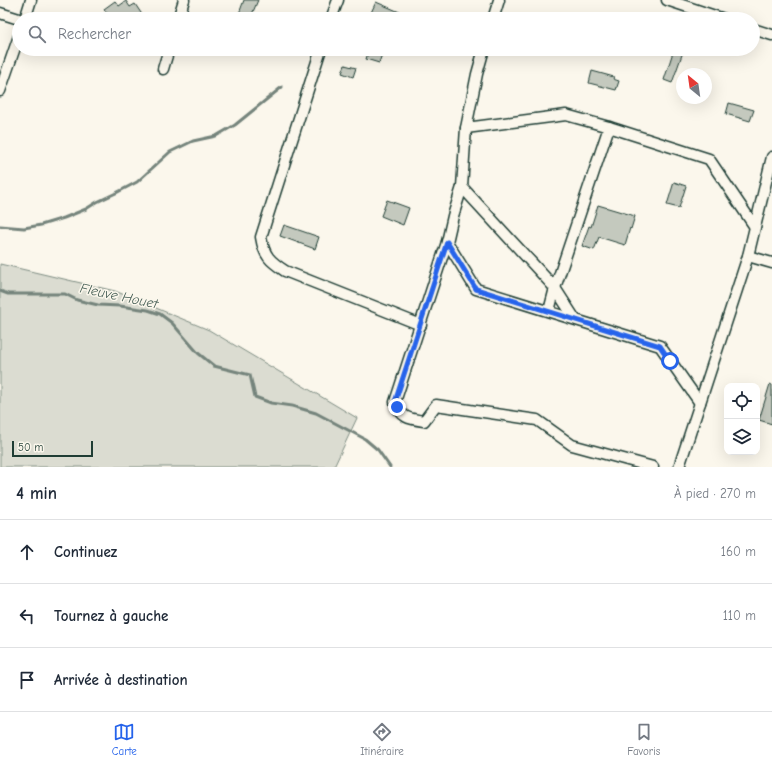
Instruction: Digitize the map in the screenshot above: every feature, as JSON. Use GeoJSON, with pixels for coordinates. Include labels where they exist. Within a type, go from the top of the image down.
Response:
{"type":"FeatureCollection","features":[{"type":"Feature","properties":{"kind":"street"},"geometry":{"type":"LineString","coordinates":[[27,12],[31,0]]}},
{"type":"Feature","properties":{"kind":"street"},"geometry":{"type":"LineString","coordinates":[[180,12],[184,0]]}},
{"type":"Feature","properties":{"kind":"street"},"geometry":{"type":"LineString","coordinates":[[334,12],[338,0]]}},
{"type":"Feature","properties":{"kind":"street"},"geometry":{"type":"LineString","coordinates":[[495,12],[499,0]]}},
{"type":"Feature","properties":{"kind":"street"},"geometry":{"type":"LineString","coordinates":[[668,0],[703,12]]}},
{"type":"Feature","properties":{"kind":"street"},"geometry":{"type":"LineString","coordinates":[[0,13],[12,17]]}},
{"type":"Feature","properties":{"kind":"street"},"geometry":{"type":"LineString","coordinates":[[760,31],[772,35]]}},
{"type":"Feature","properties":{"kind":"street"},"geometry":{"type":"LineString","coordinates":[[0,91],[12,56]]}},
{"type":"Feature","properties":{"kind":"street"},"geometry":{"type":"LineString","coordinates":[[163,69],[167,56]]}},
{"type":"Feature","properties":{"kind":"street"},"geometry":{"type":"LineString","coordinates":[[319,56],[261,237],[263,248],[271,262],[285,271],[421,325]]}},
{"type":"Feature","properties":{"kind":"street"},"geometry":{"type":"LineString","coordinates":[[482,56],[466,128],[462,187],[452,216],[447,242],[395,402],[400,411],[408,419],[424,422],[436,404],[537,420],[572,445],[653,467]]}},
{"type":"Feature","properties":{"kind":"street"},"geometry":{"type":"LineString","coordinates":[[466,128],[566,115],[709,159],[755,227]]}},
{"type":"Feature","properties":{"kind":"street"},"geometry":{"type":"LineString","coordinates":[[549,311],[555,288],[609,127]]}},
{"type":"Feature","properties":{"kind":"street"},"geometry":{"type":"LineString","coordinates":[[679,467],[748,256],[772,157]]}},
{"type":"Feature","properties":{"kind":"street"},"geometry":{"type":"LineString","coordinates":[[462,187],[555,288],[575,319]]}},
{"type":"Feature","properties":{"kind":"street"},"geometry":{"type":"LineString","coordinates":[[447,242],[476,289],[660,346],[700,403]]}},
{"type":"Feature","properties":{"kind":"street"},"geometry":{"type":"LineString","coordinates":[[748,256],[772,263]]}},
{"type":"Feature","properties":{"kind":"shaded area"},"geometry":{"type":"Polygon","coordinates":[[[0,264],[115,291],[209,330],[357,418],[334,467],[0,467],[0,264]]]}},
{"type":"Feature","properties":{"kind":"building"},"geometry":{"type":"Polygon","coordinates":[[[244,0],[258,0],[253,12],[240,12],[244,0]]]}},
{"type":"Feature","properties":{"kind":"building"},"geometry":{"type":"Polygon","coordinates":[[[115,1],[119,6],[126,1],[130,7],[135,4],[140,12],[106,12],[104,9],[115,1]]]}},
{"type":"Feature","properties":{"kind":"building"},"geometry":{"type":"Polygon","coordinates":[[[376,2],[400,12],[371,12],[376,2]]]}},
{"type":"Feature","properties":{"kind":"building"},"geometry":{"type":"Polygon","coordinates":[[[367,56],[381,56],[379,63],[366,59],[367,56]]]}},
{"type":"Feature","properties":{"kind":"building"},"geometry":{"type":"Polygon","coordinates":[[[672,56],[682,56],[676,68],[672,83],[664,80],[672,56]]]}},
{"type":"Feature","properties":{"kind":"building"},"geometry":{"type":"Polygon","coordinates":[[[345,65],[356,68],[353,77],[342,73],[345,65]]]}},
{"type":"Feature","properties":{"kind":"building"},"geometry":{"type":"Polygon","coordinates":[[[592,71],[614,77],[613,79],[619,81],[616,90],[589,83],[592,71]]]}},
{"type":"Feature","properties":{"kind":"building"},"geometry":{"type":"Polygon","coordinates":[[[729,103],[754,110],[750,121],[726,114],[729,103]]]}},
{"type":"Feature","properties":{"kind":"building"},"geometry":{"type":"Polygon","coordinates":[[[674,182],[686,186],[679,208],[667,205],[674,182]]]}},
{"type":"Feature","properties":{"kind":"building"},"geometry":{"type":"Polygon","coordinates":[[[387,200],[409,208],[403,225],[381,216],[387,200]]]}},
{"type":"Feature","properties":{"kind":"building"},"geometry":{"type":"Polygon","coordinates":[[[598,205],[635,216],[625,245],[599,237],[594,250],[582,246],[589,226],[591,227],[598,205]]]}},
{"type":"Feature","properties":{"kind":"building"},"geometry":{"type":"Polygon","coordinates":[[[284,225],[319,237],[315,249],[280,236],[284,225]]]}},
{"type":"Feature","properties":{"kind":"building"},"geometry":{"type":"Polygon","coordinates":[[[770,384],[772,385],[772,424],[760,420],[770,384]]]}},
{"type":"Feature","properties":{"kind":"waterway"},"geometry":{"type":"LineString","coordinates":[[0,226],[24,228],[41,225],[86,209],[137,182],[170,152],[193,141],[216,136],[235,125],[282,87]]}},
{"type":"Feature","properties":{"kind":"waterway","name":"Fleuve Houet"},"geometry":{"type":"LineString","coordinates":[[0,291],[8,294],[65,294],[77,300],[98,305],[148,310],[160,314],[172,323],[198,353],[214,366],[250,375],[255,397],[271,403],[292,406],[316,413],[365,439],[378,450],[390,467]]}},
{"type":"Feature","properties":{"kind":"route"},"geometry":{"type":"LineString","coordinates":[[397,407],[395,402],[447,242],[476,289],[660,346],[670,361]]}}]}
